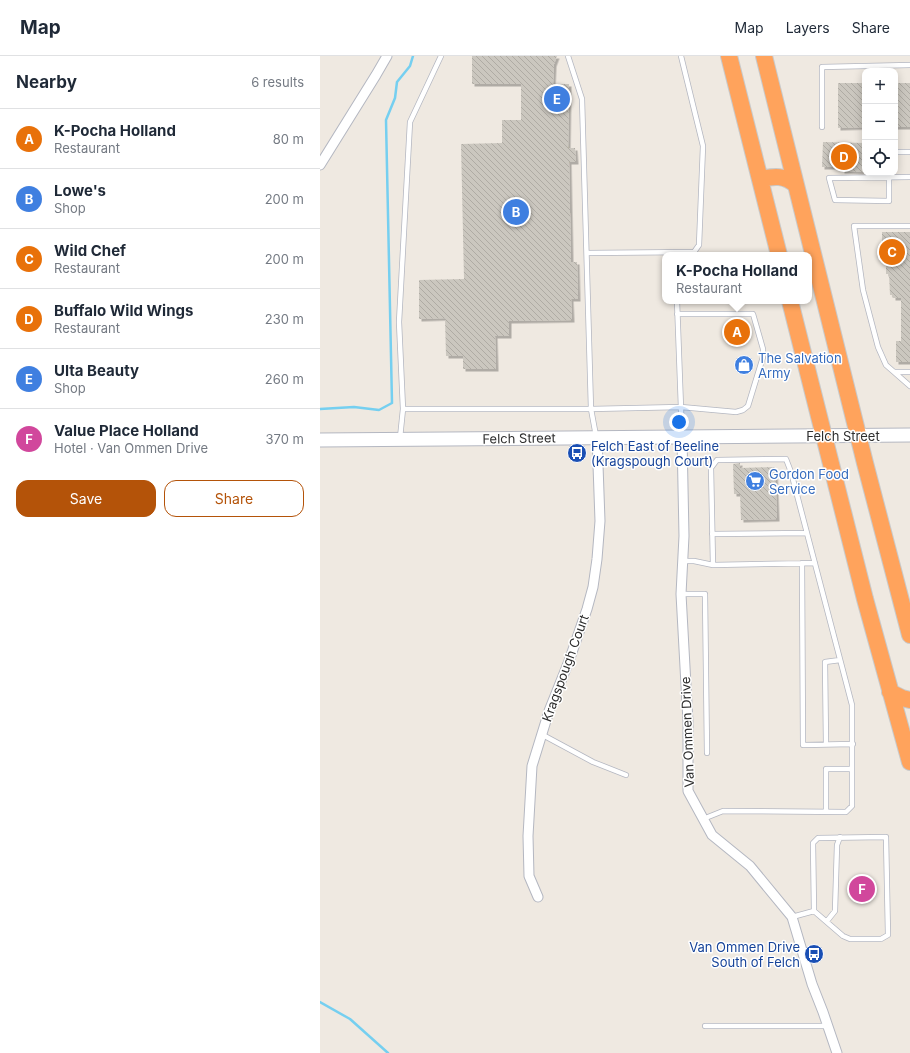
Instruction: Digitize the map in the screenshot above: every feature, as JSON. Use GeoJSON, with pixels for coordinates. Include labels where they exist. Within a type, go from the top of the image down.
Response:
{"type":"FeatureCollection","features":[{"type":"Feature","properties":{"kind":"highway"},"geometry":{"type":"LineString","coordinates":[[730,56],[778,252]]}},
{"type":"Feature","properties":{"kind":"highway"},"geometry":{"type":"LineString","coordinates":[[764,56],[910,635]]}},
{"type":"Feature","properties":{"kind":"highway"},"geometry":{"type":"LineString","coordinates":[[760,179],[779,176],[796,185]]}},
{"type":"Feature","properties":{"kind":"highway"},"geometry":{"type":"LineString","coordinates":[[791,304],[890,692],[910,762]]}},
{"type":"Feature","properties":{"kind":"highway"},"geometry":{"type":"LineString","coordinates":[[890,692],[910,700]]}},
{"type":"Feature","properties":{"kind":"street"},"geometry":{"type":"LineString","coordinates":[[320,165],[387,56]]}},
{"type":"Feature","properties":{"kind":"street","name":"Felch Street"},"geometry":{"type":"LineString","coordinates":[[320,440],[910,435]]}},
{"type":"Feature","properties":{"kind":"street","name":"Kragspough Court"},"geometry":{"type":"LineString","coordinates":[[538,897],[529,876],[528,836],[532,766],[541,734],[584,617],[593,587],[600,521],[597,437]]}},
{"type":"Feature","properties":{"kind":"street","name":"Van Ommen Drive"},"geometry":{"type":"LineString","coordinates":[[682,437],[683,561],[681,594],[688,722],[688,791],[712,835],[750,866],[792,917],[812,984],[837,1053]]}},
{"type":"Feature","properties":{"kind":"lane"},"geometry":{"type":"LineString","coordinates":[[400,439],[403,409],[399,322],[410,122],[441,56]]}},
{"type":"Feature","properties":{"kind":"lane"},"geometry":{"type":"LineString","coordinates":[[568,56],[582,100],[591,409],[597,437]]}},
{"type":"Feature","properties":{"kind":"lane"},"geometry":{"type":"LineString","coordinates":[[680,56],[703,146],[699,245],[694,252]]}},
{"type":"Feature","properties":{"kind":"lane"},"geometry":{"type":"LineString","coordinates":[[822,127],[822,67],[910,65]]}},
{"type":"Feature","properties":{"kind":"lane"},"geometry":{"type":"LineString","coordinates":[[898,152],[910,152]]}},
{"type":"Feature","properties":{"kind":"lane"},"geometry":{"type":"LineString","coordinates":[[889,175],[889,201],[835,200],[828,178],[844,178],[889,175]]}},
{"type":"Feature","properties":{"kind":"lane"},"geometry":{"type":"LineString","coordinates":[[898,176],[910,177]]}},
{"type":"Feature","properties":{"kind":"lane"},"geometry":{"type":"LineString","coordinates":[[910,226],[854,226],[864,290],[878,347],[886,365],[910,386]]}},
{"type":"Feature","properties":{"kind":"lane"},"geometry":{"type":"LineString","coordinates":[[587,253],[662,253]]}},
{"type":"Feature","properties":{"kind":"lane"},"geometry":{"type":"LineString","coordinates":[[677,304],[682,437]]}},
{"type":"Feature","properties":{"kind":"lane"},"geometry":{"type":"LineString","coordinates":[[403,409],[681,408],[736,412],[743,410],[748,406],[763,357],[763,349],[753,314],[677,314]]}},
{"type":"Feature","properties":{"kind":"lane"},"geometry":{"type":"LineString","coordinates":[[895,372],[910,372]]}},
{"type":"Feature","properties":{"kind":"lane"},"geometry":{"type":"LineString","coordinates":[[703,819],[723,811],[846,812],[852,806],[852,705],[791,472],[786,459],[717,460],[711,468],[713,564]]}},
{"type":"Feature","properties":{"kind":"lane"},"geometry":{"type":"LineString","coordinates":[[712,534],[807,533]]}},
{"type":"Feature","properties":{"kind":"lane"},"geometry":{"type":"LineString","coordinates":[[683,561],[713,564],[815,563]]}},
{"type":"Feature","properties":{"kind":"lane"},"geometry":{"type":"LineString","coordinates":[[802,563],[803,745],[853,744]]}},
{"type":"Feature","properties":{"kind":"lane"},"geometry":{"type":"LineString","coordinates":[[681,594],[705,594],[707,753]]}},
{"type":"Feature","properties":{"kind":"lane"},"geometry":{"type":"LineString","coordinates":[[826,744],[825,662],[840,660]]}},
{"type":"Feature","properties":{"kind":"lane"},"geometry":{"type":"LineString","coordinates":[[541,734],[593,762],[626,775]]}},
{"type":"Feature","properties":{"kind":"lane"},"geometry":{"type":"LineString","coordinates":[[826,812],[826,769],[852,769]]}},
{"type":"Feature","properties":{"kind":"lane"},"geometry":{"type":"LineString","coordinates":[[826,921],[835,911],[837,845],[840,837]]}},
{"type":"Feature","properties":{"kind":"lane"},"geometry":{"type":"LineString","coordinates":[[886,837],[888,935],[882,939],[850,939],[843,936],[814,911],[813,843],[818,838],[886,837]]}},
{"type":"Feature","properties":{"kind":"lane"},"geometry":{"type":"LineString","coordinates":[[792,917],[814,911]]}},
{"type":"Feature","properties":{"kind":"lane"},"geometry":{"type":"LineString","coordinates":[[705,1026],[828,1026]]}},
{"type":"Feature","properties":{"kind":"building"},"geometry":{"type":"Polygon","coordinates":[[[472,56],[557,56],[554,64],[553,84],[569,84],[568,148],[575,148],[576,162],[569,162],[571,262],[577,262],[578,299],[571,299],[572,320],[509,321],[509,336],[495,336],[496,369],[463,369],[463,356],[446,356],[445,318],[419,319],[419,280],[464,279],[461,144],[502,143],[502,120],[521,120],[521,84],[472,84],[472,56]]]}},
{"type":"Feature","properties":{"kind":"building"},"geometry":{"type":"Polygon","coordinates":[[[838,83],[862,83],[862,127],[838,128],[838,83]]]}},
{"type":"Feature","properties":{"kind":"building"},"geometry":{"type":"Polygon","coordinates":[[[898,83],[910,83],[910,127],[898,127],[898,83]]]}},
{"type":"Feature","properties":{"kind":"building"},"geometry":{"type":"Polygon","coordinates":[[[823,142],[862,143],[862,172],[842,171],[842,167],[822,167],[823,142]]]}},
{"type":"Feature","properties":{"kind":"building"},"geometry":{"type":"Polygon","coordinates":[[[882,232],[910,232],[910,362],[896,362],[896,341],[901,341],[901,298],[893,298],[893,295],[890,295],[889,274],[886,274],[886,254],[882,254],[882,232]]]}},
{"type":"Feature","properties":{"kind":"building","name":"Gordon Food Service"},"geometry":{"type":"Polygon","coordinates":[[[740,463],[740,468],[775,467],[777,519],[741,520],[740,494],[734,494],[733,464],[740,463]]]}},
{"type":"Feature","properties":{"kind":"waterway"},"geometry":{"type":"LineString","coordinates":[[320,409],[354,407],[379,410],[392,403],[386,120],[395,98],[397,82],[410,66],[413,56]]}},
{"type":"Feature","properties":{"kind":"waterway"},"geometry":{"type":"LineString","coordinates":[[320,1002],[350,1019],[388,1053]]}},
{"type":"Feature","properties":{"kind":"place","name":"Ulta Beauty"},"geometry":{"type":"Point","coordinates":[557,99]}},
{"type":"Feature","properties":{"kind":"place","name":"Buffalo Wild Wings"},"geometry":{"type":"Point","coordinates":[844,157]}},
{"type":"Feature","properties":{"kind":"place","name":"Lowe's"},"geometry":{"type":"Point","coordinates":[516,212]}},
{"type":"Feature","properties":{"kind":"place","name":"Wild Chef"},"geometry":{"type":"Point","coordinates":[892,252]}},
{"type":"Feature","properties":{"kind":"place","name":"K-Pocha Holland"},"geometry":{"type":"Point","coordinates":[737,332]}},
{"type":"Feature","properties":{"kind":"place","name":"The Salvation Army"},"geometry":{"type":"Point","coordinates":[744,365]}},
{"type":"Feature","properties":{"kind":"place","name":"Felch East of Beeline (Kragspough Court)"},"geometry":{"type":"Point","coordinates":[577,453]}},
{"type":"Feature","properties":{"kind":"place","name":"Gordon Food Service"},"geometry":{"type":"Point","coordinates":[755,481]}},
{"type":"Feature","properties":{"kind":"place","name":"Value Place Holland"},"geometry":{"type":"Point","coordinates":[862,889]}},
{"type":"Feature","properties":{"kind":"place","name":"Van Ommen Drive South of Felch"},"geometry":{"type":"Point","coordinates":[814,954]}}]}
